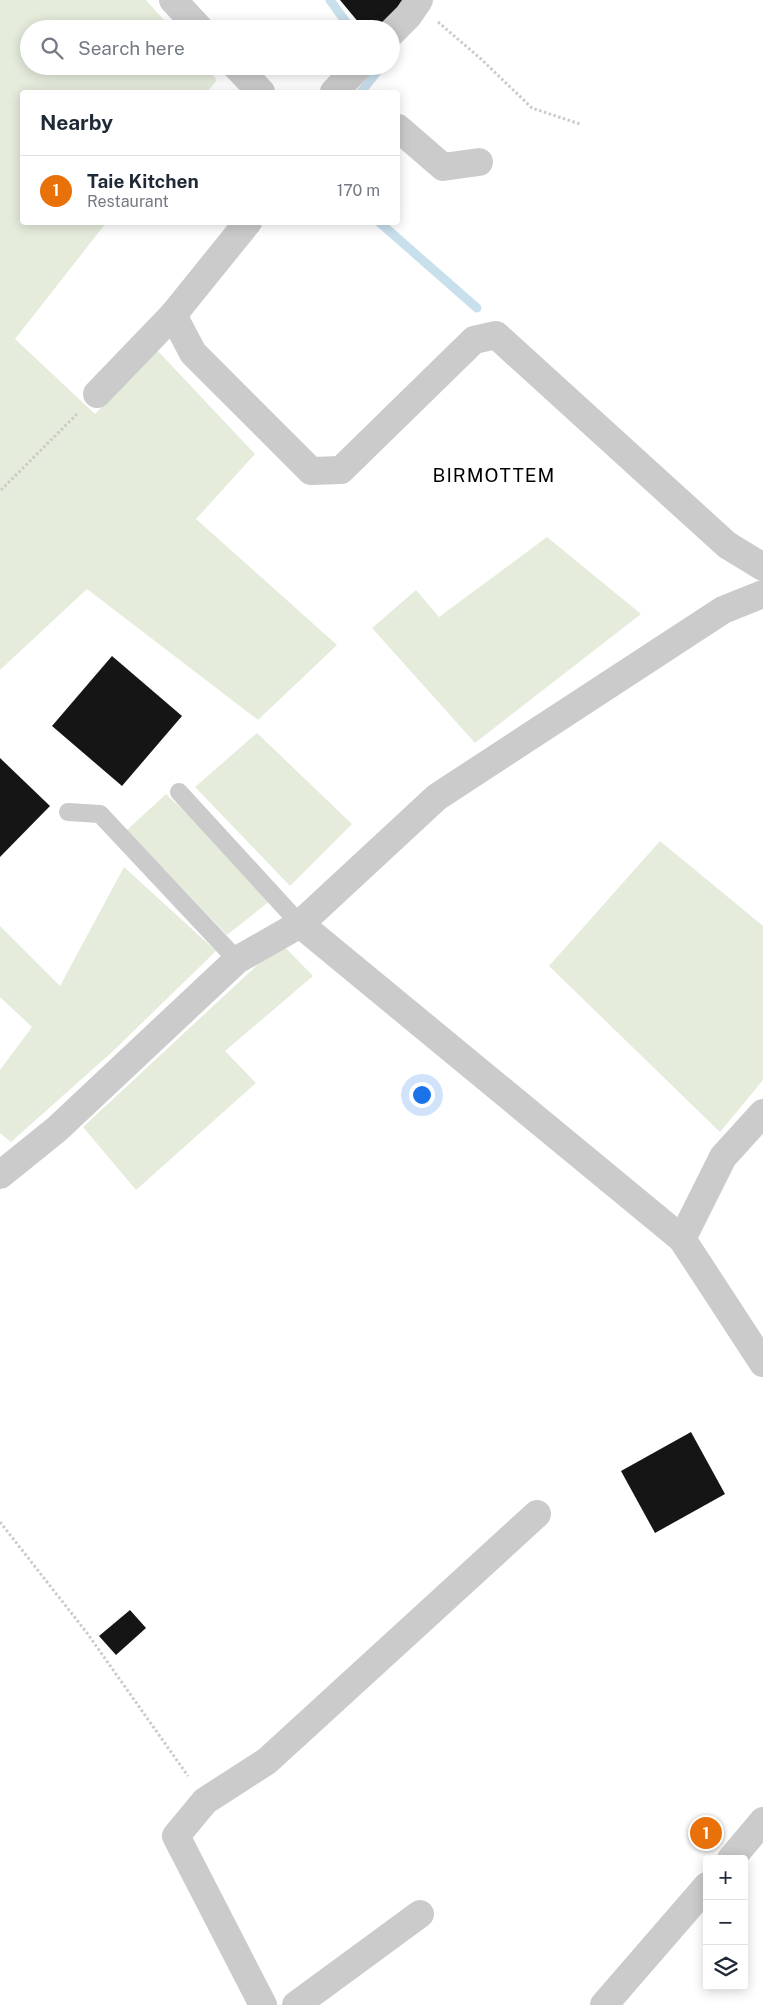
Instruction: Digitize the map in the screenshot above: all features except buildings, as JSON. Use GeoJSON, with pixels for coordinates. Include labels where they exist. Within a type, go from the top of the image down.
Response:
{"type":"FeatureCollection","features":[{"type":"Feature","properties":{"kind":"street"},"geometry":{"type":"LineString","coordinates":[[173,0],[192,20]]}},
{"type":"Feature","properties":{"kind":"street"},"geometry":{"type":"LineString","coordinates":[[400,24],[408,16],[427,9]]}},
{"type":"Feature","properties":{"kind":"street"},"geometry":{"type":"LineString","coordinates":[[245,75],[259,90]]}},
{"type":"Feature","properties":{"kind":"street"},"geometry":{"type":"LineString","coordinates":[[400,130],[443,167],[480,162]]}},
{"type":"Feature","properties":{"kind":"street"},"geometry":{"type":"LineString","coordinates":[[97,394],[173,315],[246,225]]}},
{"type":"Feature","properties":{"kind":"street"},"geometry":{"type":"LineString","coordinates":[[173,315],[193,354],[310,471],[340,470],[474,340],[496,335],[727,545],[763,567]]}},
{"type":"Feature","properties":{"kind":"street"},"geometry":{"type":"LineString","coordinates":[[0,1175],[57,1129],[237,960],[300,924],[436,797],[724,610],[763,594]]}},
{"type":"Feature","properties":{"kind":"street"},"geometry":{"type":"LineString","coordinates":[[300,924],[682,1239],[763,1363]]}},
{"type":"Feature","properties":{"kind":"street"},"geometry":{"type":"LineString","coordinates":[[682,1239],[723,1157],[763,1114]]}},
{"type":"Feature","properties":{"kind":"street"},"geometry":{"type":"LineString","coordinates":[[263,2005],[176,1836],[205,1800],[267,1761],[537,1514]]}},
{"type":"Feature","properties":{"kind":"street"},"geometry":{"type":"LineString","coordinates":[[734,1855],[763,1821]]}},
{"type":"Feature","properties":{"kind":"street"},"geometry":{"type":"LineString","coordinates":[[604,2005],[703,1891]]}},
{"type":"Feature","properties":{"kind":"street"},"geometry":{"type":"LineString","coordinates":[[296,2005],[420,1914]]}},
{"type":"Feature","properties":{"kind":"lane"},"geometry":{"type":"LineString","coordinates":[[179,792],[300,924]]}},
{"type":"Feature","properties":{"kind":"lane"},"geometry":{"type":"LineString","coordinates":[[68,812],[100,814],[237,960]]}},
{"type":"Feature","properties":{"kind":"path"},"geometry":{"type":"LineString","coordinates":[[427,9],[532,108],[580,124]]}},
{"type":"Feature","properties":{"kind":"path"},"geometry":{"type":"LineString","coordinates":[[1,490],[97,394]]}},
{"type":"Feature","properties":{"kind":"path"},"geometry":{"type":"LineString","coordinates":[[0,1522],[87,1633],[205,1800]]}},
{"type":"Feature","properties":{"kind":"green space"},"geometry":{"type":"Polygon","coordinates":[[[0,0],[146,0],[164,20],[20,20],[20,75],[213,75],[217,80],[209,90],[20,90],[20,225],[104,225],[15,339],[95,414],[156,349],[255,454],[196,519],[337,645],[258,720],[87,589],[0,670],[0,0]]]}},
{"type":"Feature","properties":{"kind":"green space"},"geometry":{"type":"Polygon","coordinates":[[[547,537],[641,614],[475,743],[372,628],[416,590],[439,617],[547,537]]]}},
{"type":"Feature","properties":{"kind":"green space"},"geometry":{"type":"Polygon","coordinates":[[[257,733],[352,824],[290,886],[195,787],[257,733]]]}},
{"type":"Feature","properties":{"kind":"green space"},"geometry":{"type":"Polygon","coordinates":[[[166,794],[276,896],[227,935],[127,830],[166,794]]]}},
{"type":"Feature","properties":{"kind":"green space"},"geometry":{"type":"Polygon","coordinates":[[[660,841],[763,926],[763,1080],[720,1132],[549,966],[660,841]]]}},
{"type":"Feature","properties":{"kind":"green space"},"geometry":{"type":"Polygon","coordinates":[[[124,867],[216,951],[112,1052],[11,1142],[0,1133],[0,1070],[32,1027],[0,997],[0,926],[60,986],[124,867]]]}},
{"type":"Feature","properties":{"kind":"green space"},"geometry":{"type":"Polygon","coordinates":[[[281,943],[313,976],[225,1051],[256,1083],[136,1190],[83,1127],[281,943]]]}},
{"type":"Feature","properties":{"kind":"waterway"},"geometry":{"type":"LineString","coordinates":[[330,0],[344,20]]}},
{"type":"Feature","properties":{"kind":"waterway"},"geometry":{"type":"LineString","coordinates":[[363,90],[374,75]]}},
{"type":"Feature","properties":{"kind":"waterway"},"geometry":{"type":"LineString","coordinates":[[382,225],[477,308]]}},
{"type":"Feature","properties":{"kind":"place","name":"Taie Kitchen"},"geometry":{"type":"Point","coordinates":[706,1833]}},
{"type":"Feature","properties":{"kind":"district","name":"BIRMOTTEM"},"geometry":{"type":"Point","coordinates":[494,475]}}]}
